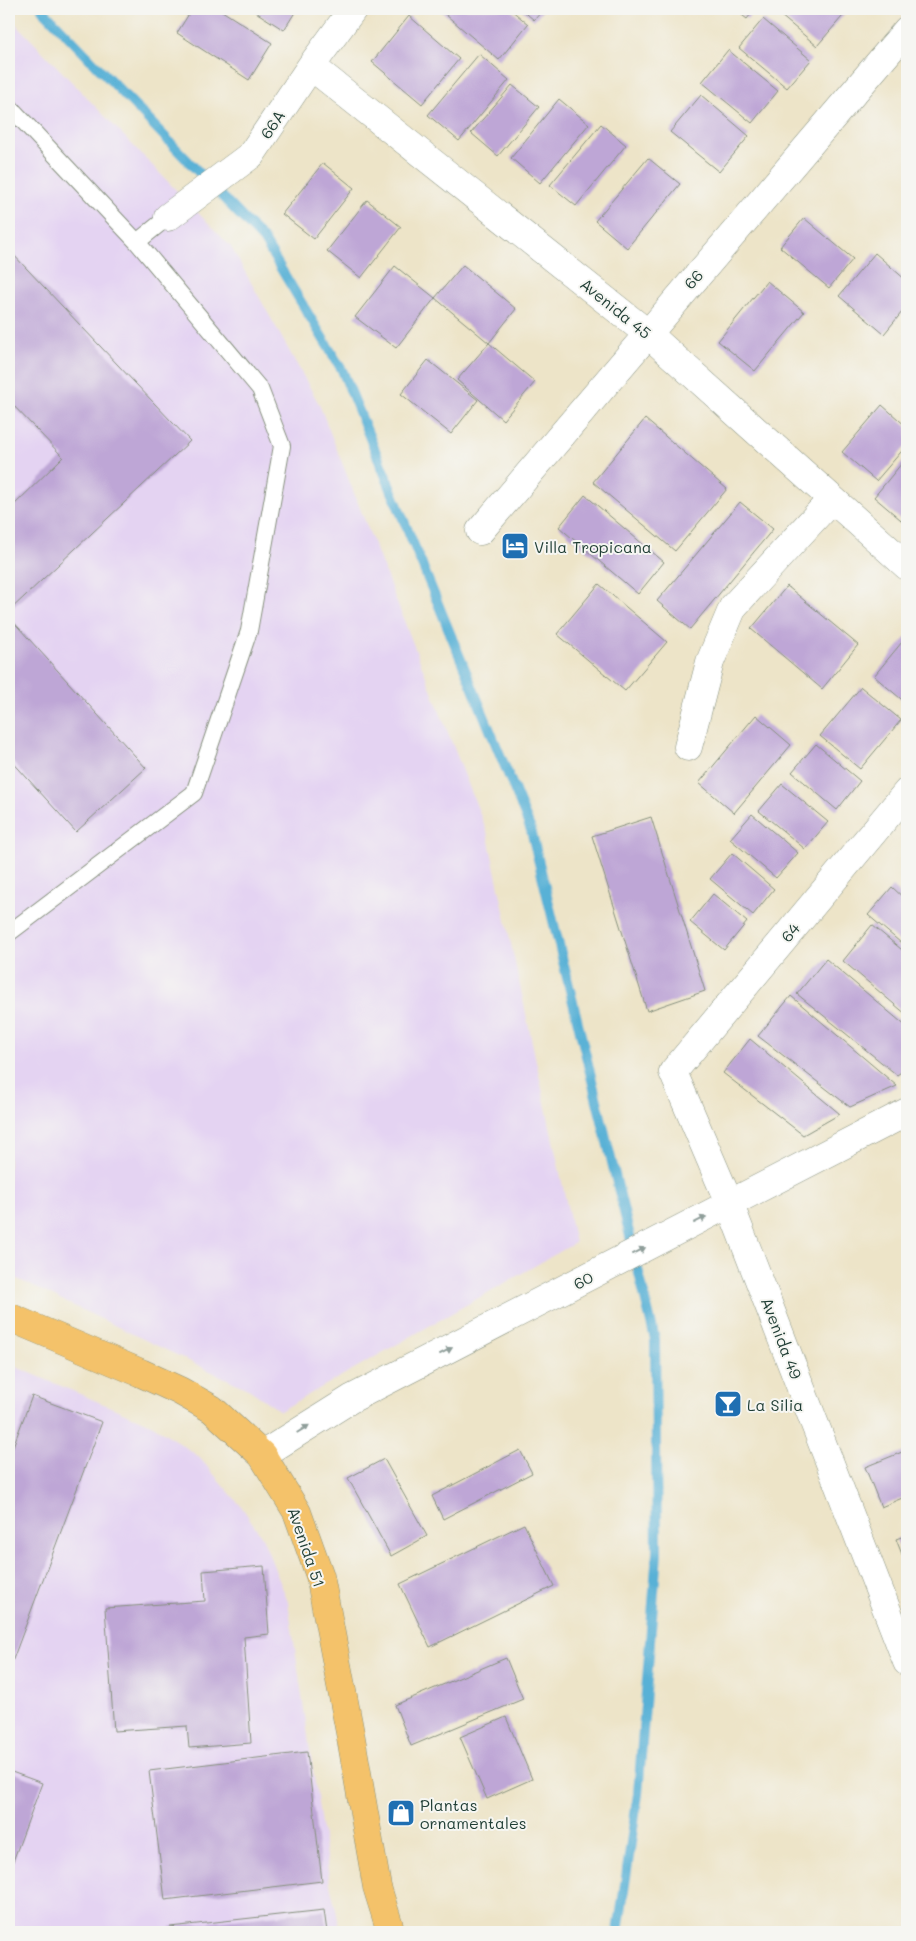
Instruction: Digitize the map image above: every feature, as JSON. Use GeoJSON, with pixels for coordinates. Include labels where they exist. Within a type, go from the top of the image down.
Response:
{"type":"FeatureCollection","features":[{"type":"Feature","properties":{"kind":"main road","name":"Avenida 51"},"geometry":{"type":"LineString","coordinates":[[9,1317],[180,1391],[212,1409],[262,1455],[297,1512],[320,1576],[377,1887],[391,1932]]}},
{"type":"Feature","properties":{"kind":"street","name":"66A"},"geometry":{"type":"LineString","coordinates":[[168,217],[251,155],[311,66],[353,9]]}},
{"type":"Feature","properties":{"kind":"street","name":"66"},"geometry":{"type":"LineString","coordinates":[[480,530],[907,30]]}},
{"type":"Feature","properties":{"kind":"street","name":"Avenida 45"},"geometry":{"type":"LineString","coordinates":[[311,66],[647,333],[907,566]]}},
{"type":"Feature","properties":{"kind":"street"},"geometry":{"type":"LineString","coordinates":[[688,748],[710,662],[733,607],[832,499]]}},
{"type":"Feature","properties":{"kind":"street","name":"64"},"geometry":{"type":"LineString","coordinates":[[674,1072],[907,792]]}},
{"type":"Feature","properties":{"kind":"street","name":"Avenida 49"},"geometry":{"type":"LineString","coordinates":[[674,1072],[730,1205],[907,1662]]}},
{"type":"Feature","properties":{"kind":"street","name":"60"},"geometry":{"type":"LineString","coordinates":[[262,1455],[351,1400],[907,1112]]}},
{"type":"Feature","properties":{"kind":"lane"},"geometry":{"type":"LineString","coordinates":[[9,106],[137,242],[260,389],[282,446],[249,631],[194,793],[9,933]]}},
{"type":"Feature","properties":{"kind":"lane"},"geometry":{"type":"LineString","coordinates":[[137,242],[168,217]]}},
{"type":"Feature","properties":{"kind":"shaded area"},"geometry":{"type":"Polygon","coordinates":[[[9,17],[231,247],[319,404],[487,832],[575,1243],[280,1411],[250,1390],[9,1275],[9,17]]]}},
{"type":"Feature","properties":{"kind":"shaded area"},"geometry":{"type":"Polygon","coordinates":[[[9,1364],[153,1425],[198,1456],[241,1506],[262,1537],[288,1602],[330,1884],[341,1932],[9,1932],[9,1364]]]}},
{"type":"Feature","properties":{"kind":"building"},"geometry":{"type":"Polygon","coordinates":[[[192,9],[219,9],[272,43],[249,80],[177,33],[192,9]]]}},
{"type":"Feature","properties":{"kind":"building"},"geometry":{"type":"Polygon","coordinates":[[[251,9],[297,9],[284,30],[251,9]]]}},
{"type":"Feature","properties":{"kind":"building"},"geometry":{"type":"Polygon","coordinates":[[[439,9],[510,9],[528,24],[499,60],[439,9]]]}},
{"type":"Feature","properties":{"kind":"building"},"geometry":{"type":"Polygon","coordinates":[[[521,9],[544,9],[534,20],[521,9]]]}},
{"type":"Feature","properties":{"kind":"building"},"geometry":{"type":"Polygon","coordinates":[[[734,9],[755,9],[747,19],[734,9]]]}},
{"type":"Feature","properties":{"kind":"building"},"geometry":{"type":"Polygon","coordinates":[[[785,9],[848,10],[817,46],[780,15],[785,9]]]}},
{"type":"Feature","properties":{"kind":"building"},"geometry":{"type":"Polygon","coordinates":[[[409,16],[459,59],[422,104],[372,62],[409,16]]]}},
{"type":"Feature","properties":{"kind":"building"},"geometry":{"type":"Polygon","coordinates":[[[763,19],[811,60],[787,88],[739,48],[763,19]]]}},
{"type":"Feature","properties":{"kind":"building"},"geometry":{"type":"Polygon","coordinates":[[[728,50],[778,91],[752,123],[702,82],[728,50]]]}},
{"type":"Feature","properties":{"kind":"building"},"geometry":{"type":"Polygon","coordinates":[[[479,54],[509,80],[459,141],[428,115],[479,54]]]}},
{"type":"Feature","properties":{"kind":"building"},"geometry":{"type":"Polygon","coordinates":[[[512,85],[539,107],[498,156],[471,133],[512,85]]]}},
{"type":"Feature","properties":{"kind":"building"},"geometry":{"type":"Polygon","coordinates":[[[701,95],[749,136],[719,172],[670,132],[701,95]]]}},
{"type":"Feature","properties":{"kind":"building"},"geometry":{"type":"Polygon","coordinates":[[[559,99],[589,124],[540,183],[511,158],[559,99]]]}},
{"type":"Feature","properties":{"kind":"building"},"geometry":{"type":"Polygon","coordinates":[[[601,124],[626,145],[576,206],[550,185],[601,124]]]}},
{"type":"Feature","properties":{"kind":"building"},"geometry":{"type":"Polygon","coordinates":[[[648,158],[680,184],[627,248],[595,221],[648,158]]]}},
{"type":"Feature","properties":{"kind":"building"},"geometry":{"type":"Polygon","coordinates":[[[323,163],[354,188],[314,239],[282,214],[323,163]]]}},
{"type":"Feature","properties":{"kind":"building"},"geometry":{"type":"Polygon","coordinates":[[[367,200],[401,227],[361,278],[327,251],[367,200]]]}},
{"type":"Feature","properties":{"kind":"building"},"geometry":{"type":"Polygon","coordinates":[[[804,218],[853,259],[829,288],[780,247],[804,218]]]}},
{"type":"Feature","properties":{"kind":"building"},"geometry":{"type":"Polygon","coordinates":[[[9,250],[190,441],[9,611],[9,510],[63,457],[9,401],[9,250]]]}},
{"type":"Feature","properties":{"kind":"building"},"geometry":{"type":"Polygon","coordinates":[[[875,253],[907,281],[907,306],[884,334],[839,296],[875,253]]]}},
{"type":"Feature","properties":{"kind":"building"},"geometry":{"type":"Polygon","coordinates":[[[463,265],[516,309],[489,343],[435,298],[463,265]]]}},
{"type":"Feature","properties":{"kind":"building"},"geometry":{"type":"Polygon","coordinates":[[[395,266],[435,298],[396,348],[355,317],[395,266]]]}},
{"type":"Feature","properties":{"kind":"building"},"geometry":{"type":"Polygon","coordinates":[[[767,281],[804,312],[755,371],[718,341],[767,281]]]}},
{"type":"Feature","properties":{"kind":"building"},"geometry":{"type":"Polygon","coordinates":[[[489,343],[535,382],[503,420],[457,380],[489,343]]]}},
{"type":"Feature","properties":{"kind":"building"},"geometry":{"type":"Polygon","coordinates":[[[428,360],[478,400],[451,434],[401,394],[428,360]]]}},
{"type":"Feature","properties":{"kind":"building"},"geometry":{"type":"Polygon","coordinates":[[[882,405],[907,427],[907,445],[876,481],[842,452],[882,405]]]}},
{"type":"Feature","properties":{"kind":"building"},"geometry":{"type":"Polygon","coordinates":[[[645,419],[727,489],[675,551],[593,482],[645,419]]]}},
{"type":"Feature","properties":{"kind":"building"},"geometry":{"type":"Polygon","coordinates":[[[907,457],[907,525],[874,497],[907,457]]]}},
{"type":"Feature","properties":{"kind":"building"},"geometry":{"type":"Polygon","coordinates":[[[585,495],[664,562],[638,594],[559,527],[585,495]]]}},
{"type":"Feature","properties":{"kind":"building"},"geometry":{"type":"Polygon","coordinates":[[[740,502],[773,529],[690,629],[657,601],[740,502]]]}},
{"type":"Feature","properties":{"kind":"building"},"geometry":{"type":"Polygon","coordinates":[[[599,584],[667,642],[625,691],[557,634],[599,584]]]}},
{"type":"Feature","properties":{"kind":"building"},"geometry":{"type":"Polygon","coordinates":[[[787,586],[858,645],[822,689],[751,629],[787,586]]]}},
{"type":"Feature","properties":{"kind":"building"},"geometry":{"type":"Polygon","coordinates":[[[9,617],[146,768],[76,832],[9,758],[9,617]]]}},
{"type":"Feature","properties":{"kind":"building"},"geometry":{"type":"Polygon","coordinates":[[[907,636],[907,704],[874,676],[907,636]]]}},
{"type":"Feature","properties":{"kind":"building"},"geometry":{"type":"Polygon","coordinates":[[[861,687],[901,720],[860,769],[820,736],[861,687]]]}},
{"type":"Feature","properties":{"kind":"building"},"geometry":{"type":"Polygon","coordinates":[[[756,715],[791,745],[734,813],[699,783],[756,715]]]}},
{"type":"Feature","properties":{"kind":"building"},"geometry":{"type":"Polygon","coordinates":[[[816,744],[860,781],[837,810],[792,772],[816,744]]]}},
{"type":"Feature","properties":{"kind":"building"},"geometry":{"type":"Polygon","coordinates":[[[782,784],[828,822],[805,849],[759,811],[782,784]]]}},
{"type":"Feature","properties":{"kind":"building"},"geometry":{"type":"Polygon","coordinates":[[[752,814],[798,853],[776,878],[730,839],[752,814]]]}},
{"type":"Feature","properties":{"kind":"building"},"geometry":{"type":"Polygon","coordinates":[[[651,817],[705,991],[647,1011],[592,836],[651,817]]]}},
{"type":"Feature","properties":{"kind":"building"},"geometry":{"type":"Polygon","coordinates":[[[732,853],[774,889],[753,915],[710,879],[732,853]]]}},
{"type":"Feature","properties":{"kind":"building"},"geometry":{"type":"Polygon","coordinates":[[[892,887],[907,901],[907,948],[868,915],[892,887]]]}},
{"type":"Feature","properties":{"kind":"building"},"geometry":{"type":"Polygon","coordinates":[[[713,894],[747,922],[724,950],[690,922],[713,894]]]}},
{"type":"Feature","properties":{"kind":"building"},"geometry":{"type":"Polygon","coordinates":[[[872,925],[907,954],[907,1015],[843,961],[872,925]]]}},
{"type":"Feature","properties":{"kind":"building"},"geometry":{"type":"Polygon","coordinates":[[[826,959],[907,1027],[907,1068],[897,1075],[797,994],[826,959]]]}},
{"type":"Feature","properties":{"kind":"building"},"geometry":{"type":"Polygon","coordinates":[[[791,996],[897,1086],[850,1107],[758,1036],[791,996]]]}},
{"type":"Feature","properties":{"kind":"building"},"geometry":{"type":"Polygon","coordinates":[[[750,1039],[840,1114],[803,1135],[723,1073],[750,1039]]]}},
{"type":"Feature","properties":{"kind":"building"},"geometry":{"type":"Polygon","coordinates":[[[32,1396],[102,1422],[9,1670],[9,1457],[32,1396]]]}},
{"type":"Feature","properties":{"kind":"building"},"geometry":{"type":"Polygon","coordinates":[[[520,1450],[532,1473],[443,1519],[432,1496],[520,1450]]]}},
{"type":"Feature","properties":{"kind":"building"},"geometry":{"type":"Polygon","coordinates":[[[907,1450],[907,1496],[881,1507],[865,1467],[907,1450]]]}},
{"type":"Feature","properties":{"kind":"building"},"geometry":{"type":"Polygon","coordinates":[[[384,1459],[427,1536],[391,1556],[348,1478],[384,1459]]]}},
{"type":"Feature","properties":{"kind":"building"},"geometry":{"type":"Polygon","coordinates":[[[524,1524],[554,1586],[430,1647],[400,1584],[524,1524]]]}},
{"type":"Feature","properties":{"kind":"building"},"geometry":{"type":"Polygon","coordinates":[[[907,1535],[907,1567],[896,1539],[907,1535]]]}},
{"type":"Feature","properties":{"kind":"building"},"geometry":{"type":"Polygon","coordinates":[[[264,1566],[269,1634],[244,1637],[251,1743],[189,1748],[187,1726],[114,1731],[105,1608],[205,1601],[203,1571],[264,1566]]]}},
{"type":"Feature","properties":{"kind":"building"},"geometry":{"type":"Polygon","coordinates":[[[506,1658],[523,1699],[411,1746],[395,1705],[506,1658]]]}},
{"type":"Feature","properties":{"kind":"building"},"geometry":{"type":"Polygon","coordinates":[[[506,1717],[532,1779],[487,1799],[460,1737],[506,1717]]]}},
{"type":"Feature","properties":{"kind":"building"},"geometry":{"type":"Polygon","coordinates":[[[307,1752],[322,1881],[165,1900],[149,1771],[307,1752]]]}},
{"type":"Feature","properties":{"kind":"building"},"geometry":{"type":"Polygon","coordinates":[[[9,1771],[42,1783],[9,1872],[9,1771]]]}},
{"type":"Feature","properties":{"kind":"building"},"geometry":{"type":"Polygon","coordinates":[[[324,1910],[327,1932],[171,1932],[170,1927],[324,1910]]]}},
{"type":"Feature","properties":{"kind":"waterway"},"geometry":{"type":"LineString","coordinates":[[42,9],[263,239],[342,370],[531,830],[655,1339],[657,1553],[638,1794],[618,1932]]}},
{"type":"Feature","properties":{"kind":"place","name":"Villa Tropicana"},"geometry":{"type":"Point","coordinates":[515,546]}},
{"type":"Feature","properties":{"kind":"place","name":"La Silia"},"geometry":{"type":"Point","coordinates":[728,1404]}},
{"type":"Feature","properties":{"kind":"place","name":"Plantas ornamentales"},"geometry":{"type":"Point","coordinates":[401,1813]}}]}
